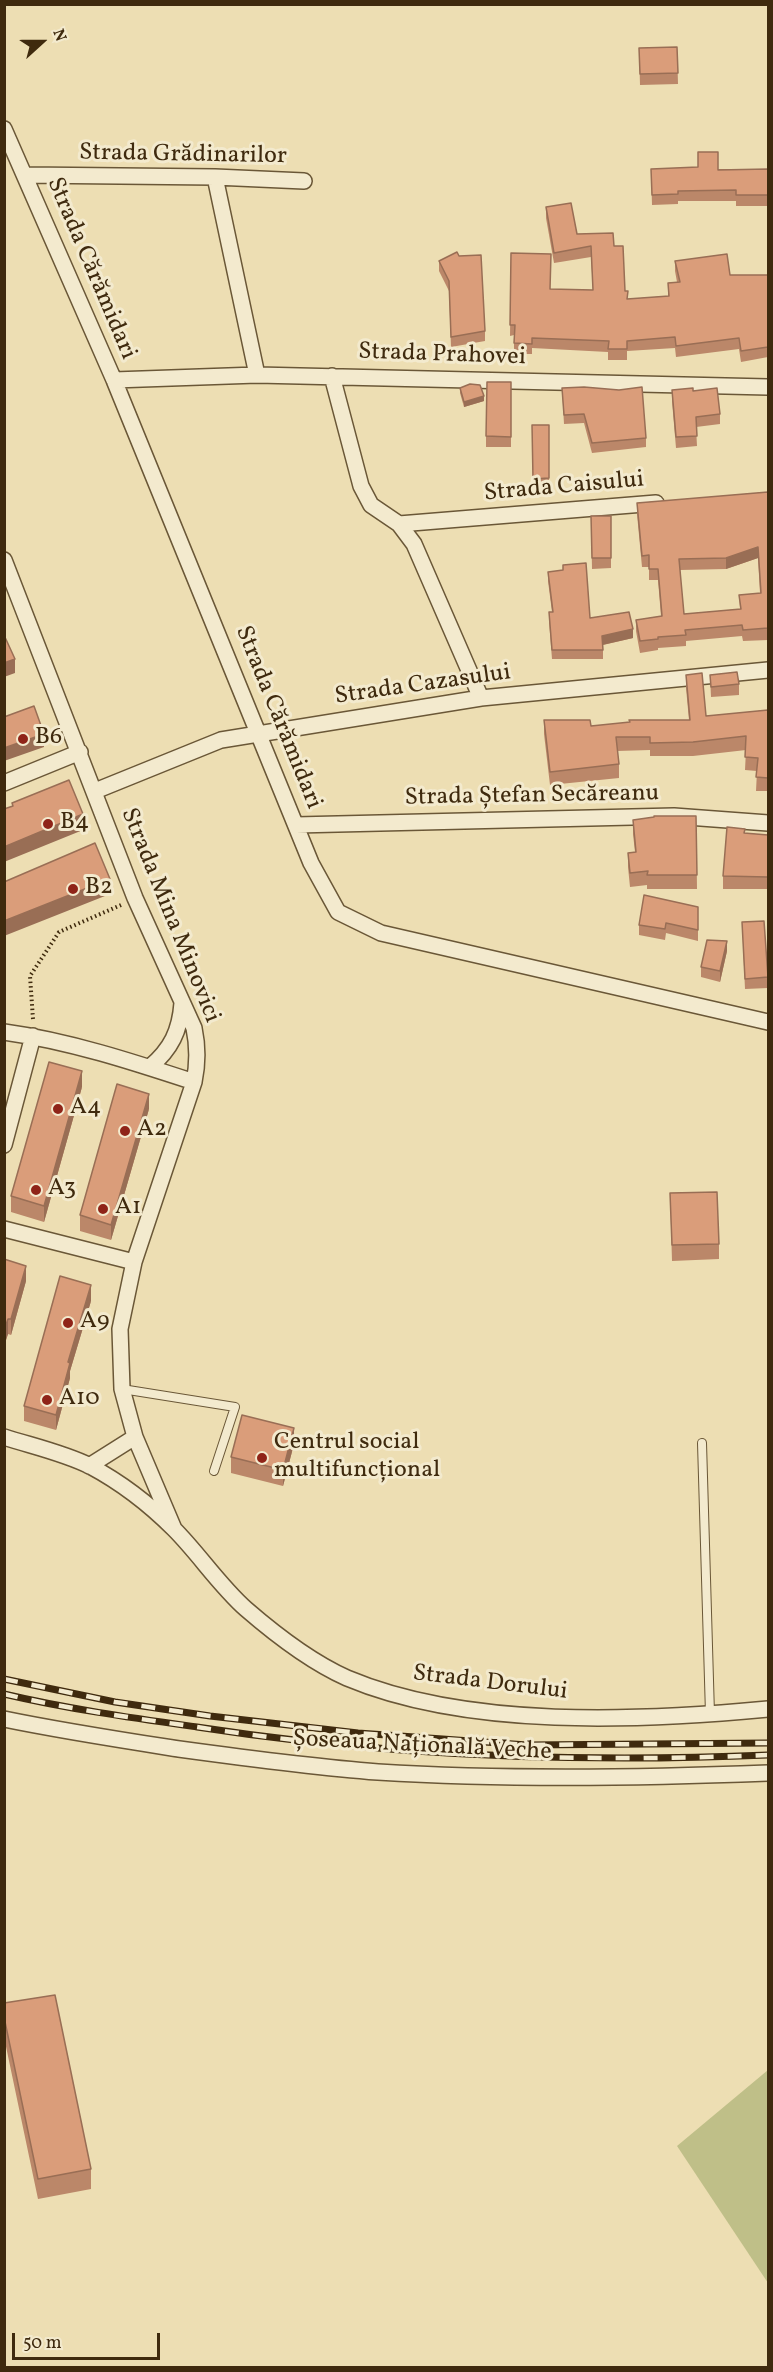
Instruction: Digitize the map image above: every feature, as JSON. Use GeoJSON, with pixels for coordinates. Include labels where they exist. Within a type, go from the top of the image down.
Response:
{"type":"FeatureCollection","features":[{"type":"Feature","properties":{"kind":"street","name":"Strada Cărămidari"},"geometry":{"type":"LineString","coordinates":[[4,129],[114,380],[311,863],[339,912],[381,933],[768,1022]]}},
{"type":"Feature","properties":{"kind":"street","name":"Strada Grădinarilor"},"geometry":{"type":"LineString","coordinates":[[25,175],[215,177],[304,181]]}},
{"type":"Feature","properties":{"kind":"street"},"geometry":{"type":"LineString","coordinates":[[215,177],[257,375]]}},
{"type":"Feature","properties":{"kind":"street","name":"Strada Prahovei"},"geometry":{"type":"LineString","coordinates":[[114,380],[257,375],[768,387]]}},
{"type":"Feature","properties":{"kind":"street"},"geometry":{"type":"LineString","coordinates":[[332,376],[361,486],[371,505],[399,524],[414,544],[482,698]]}},
{"type":"Feature","properties":{"kind":"street","name":"Strada Caisului"},"geometry":{"type":"LineString","coordinates":[[399,524],[673,501]]}},
{"type":"Feature","properties":{"kind":"street","name":"Strada Mina Minovici"},"geometry":{"type":"LineString","coordinates":[[4,560],[135,898],[194,1028],[197,1045],[198,1063],[195,1082],[134,1262],[120,1329],[122,1389],[135,1437],[174,1529]]}},
{"type":"Feature","properties":{"kind":"street"},"geometry":{"type":"LineString","coordinates":[[4,604],[20,598]]}},
{"type":"Feature","properties":{"kind":"street","name":"Strada Cazasului"},"geometry":{"type":"LineString","coordinates":[[95,791],[221,740],[259,733],[482,698],[768,670]]}},
{"type":"Feature","properties":{"kind":"street"},"geometry":{"type":"LineString","coordinates":[[4,783],[80,752]]}},
{"type":"Feature","properties":{"kind":"street","name":"Strada Ștefan Secăreanu"},"geometry":{"type":"LineString","coordinates":[[296,825],[674,816],[768,823]]}},
{"type":"Feature","properties":{"kind":"street"},"geometry":{"type":"LineString","coordinates":[[150,1067],[164,1055],[174,1039],[181,1021],[182,1003]]}},
{"type":"Feature","properties":{"kind":"street"},"geometry":{"type":"LineString","coordinates":[[4,1032],[33,1036],[150,1067],[195,1082]]}},
{"type":"Feature","properties":{"kind":"street"},"geometry":{"type":"LineString","coordinates":[[4,1145],[33,1036]]}},
{"type":"Feature","properties":{"kind":"street"},"geometry":{"type":"LineString","coordinates":[[4,1229],[134,1262]]}},
{"type":"Feature","properties":{"kind":"street","name":"Strada Dorului"},"geometry":{"type":"LineString","coordinates":[[4,1437],[89,1466],[128,1490],[174,1529],[206,1568],[245,1608],[279,1636],[345,1677],[378,1690],[462,1708],[560,1717],[710,1715],[768,1709]]}},
{"type":"Feature","properties":{"kind":"street"},"geometry":{"type":"LineString","coordinates":[[89,1466],[135,1437]]}},
{"type":"Feature","properties":{"kind":"street","name":"Șoseaua Națională Veche"},"geometry":{"type":"LineString","coordinates":[[4,1719],[65,1732],[225,1755],[377,1772],[557,1777],[678,1777],[768,1773]]}},
{"type":"Feature","properties":{"kind":"lane"},"geometry":{"type":"LineString","coordinates":[[122,1389],[235,1407],[214,1471]]}},
{"type":"Feature","properties":{"kind":"lane"},"geometry":{"type":"LineString","coordinates":[[702,1443],[710,1715]]}},
{"type":"Feature","properties":{"kind":"path"},"geometry":{"type":"LineString","coordinates":[[33,1036],[30,976],[59,932],[135,898]]}},
{"type":"Feature","properties":{"kind":"green space"},"geometry":{"type":"Polygon","coordinates":[[[768,2070],[768,2283],[677,2146],[768,2070]]]}},
{"type":"Feature","properties":{"kind":"building"},"geometry":{"type":"Polygon","coordinates":[[[677,47],[678,73],[640,74],[639,48],[677,47]]]}},
{"type":"Feature","properties":{"kind":"building"},"geometry":{"type":"Polygon","coordinates":[[[698,152],[718,152],[718,170],[768,169],[768,195],[736,195],[736,190],[678,191],[678,194],[652,195],[651,169],[698,167],[698,152]]]}},
{"type":"Feature","properties":{"kind":"building"},"geometry":{"type":"Polygon","coordinates":[[[571,203],[577,234],[613,233],[614,246],[623,246],[627,299],[669,296],[668,283],[680,282],[675,261],[727,254],[730,275],[768,275],[768,347],[741,351],[739,338],[676,346],[675,337],[627,341],[627,349],[608,349],[609,341],[532,338],[532,344],[514,343],[515,325],[510,325],[511,253],[551,254],[550,289],[593,290],[591,246],[554,253],[546,207],[571,203]]]}},
{"type":"Feature","properties":{"kind":"building"},"geometry":{"type":"Polygon","coordinates":[[[457,252],[459,256],[481,255],[485,331],[451,337],[449,281],[439,261],[457,252]]]}},
{"type":"Feature","properties":{"kind":"building"},"geometry":{"type":"Polygon","coordinates":[[[487,382],[511,382],[511,437],[486,436],[487,382]]]}},
{"type":"Feature","properties":{"kind":"building"},"geometry":{"type":"Polygon","coordinates":[[[470,384],[480,385],[484,396],[464,402],[460,388],[470,384]]]}},
{"type":"Feature","properties":{"kind":"building"},"geometry":{"type":"Polygon","coordinates":[[[642,387],[646,438],[592,443],[584,414],[564,415],[562,388],[619,390],[642,387]]]}},
{"type":"Feature","properties":{"kind":"building"},"geometry":{"type":"Polygon","coordinates":[[[693,388],[693,391],[717,388],[720,414],[696,417],[697,436],[676,437],[672,390],[693,388]]]}},
{"type":"Feature","properties":{"kind":"building"},"geometry":{"type":"Polygon","coordinates":[[[532,425],[549,425],[549,478],[533,479],[532,425]]]}},
{"type":"Feature","properties":{"kind":"building"},"geometry":{"type":"Polygon","coordinates":[[[768,492],[768,628],[743,630],[742,625],[685,630],[686,635],[640,641],[636,620],[662,616],[658,569],[649,569],[649,555],[642,556],[637,503],[768,492]],[[758,547],[726,558],[679,559],[684,614],[741,609],[739,595],[761,593],[758,547]]]}},
{"type":"Feature","properties":{"kind":"building"},"geometry":{"type":"Polygon","coordinates":[[[591,516],[611,516],[611,558],[592,558],[591,516]]]}},
{"type":"Feature","properties":{"kind":"building"},"geometry":{"type":"Polygon","coordinates":[[[586,563],[590,618],[629,612],[633,629],[602,636],[603,650],[552,650],[549,612],[553,612],[548,572],[563,570],[563,565],[586,563]]]}},
{"type":"Feature","properties":{"kind":"building"},"geometry":{"type":"Polygon","coordinates":[[[4,635],[15,659],[4,663],[4,635]]]}},
{"type":"Feature","properties":{"kind":"building"},"geometry":{"type":"Polygon","coordinates":[[[737,672],[739,684],[711,687],[710,675],[737,672]]]}},
{"type":"Feature","properties":{"kind":"building"},"geometry":{"type":"Polygon","coordinates":[[[702,673],[706,716],[768,710],[768,778],[756,777],[758,758],[745,757],[746,736],[693,742],[650,743],[650,737],[616,737],[619,764],[550,772],[544,720],[590,720],[591,726],[630,722],[629,720],[690,720],[686,675],[702,673]]]}},
{"type":"Feature","properties":{"kind":"building"},"geometry":{"type":"Polygon","coordinates":[[[34,706],[44,734],[4,748],[4,717],[34,706]]]}},
{"type":"Feature","properties":{"kind":"building"},"geometry":{"type":"Polygon","coordinates":[[[69,780],[83,814],[4,847],[4,809],[13,806],[12,803],[69,780]]]}},
{"type":"Feature","properties":{"kind":"building"},"geometry":{"type":"Polygon","coordinates":[[[654,816],[696,816],[697,875],[647,875],[648,871],[630,873],[628,853],[636,852],[633,820],[654,816]]]}},
{"type":"Feature","properties":{"kind":"building"},"geometry":{"type":"Polygon","coordinates":[[[727,827],[745,829],[744,833],[768,835],[768,877],[723,876],[727,827]]]}},
{"type":"Feature","properties":{"kind":"building"},"geometry":{"type":"Polygon","coordinates":[[[95,843],[110,879],[4,921],[4,882],[95,843]]]}},
{"type":"Feature","properties":{"kind":"building"},"geometry":{"type":"Polygon","coordinates":[[[644,895],[698,907],[698,930],[666,923],[665,929],[639,925],[644,895]]]}},
{"type":"Feature","properties":{"kind":"building"},"geometry":{"type":"Polygon","coordinates":[[[764,921],[768,977],[745,979],[742,922],[764,921]]]}},
{"type":"Feature","properties":{"kind":"building"},"geometry":{"type":"Polygon","coordinates":[[[707,940],[727,941],[720,971],[701,967],[707,940]]]}},
{"type":"Feature","properties":{"kind":"building"},"geometry":{"type":"Polygon","coordinates":[[[49,1062],[82,1071],[44,1206],[11,1196],[49,1062]]]}},
{"type":"Feature","properties":{"kind":"building"},"geometry":{"type":"Polygon","coordinates":[[[117,1084],[149,1094],[111,1225],[80,1215],[117,1084]]]}},
{"type":"Feature","properties":{"kind":"building"},"geometry":{"type":"Polygon","coordinates":[[[717,1192],[719,1244],[672,1245],[670,1193],[717,1192]]]}},
{"type":"Feature","properties":{"kind":"building"},"geometry":{"type":"Polygon","coordinates":[[[4,1259],[26,1266],[11,1319],[8,1319],[4,1330],[4,1259]]]}},
{"type":"Feature","properties":{"kind":"building"},"geometry":{"type":"Polygon","coordinates":[[[60,1276],[91,1285],[68,1362],[70,1363],[56,1415],[24,1406],[60,1276]]]}},
{"type":"Feature","properties":{"kind":"building"},"geometry":{"type":"Polygon","coordinates":[[[242,1415],[294,1428],[283,1470],[231,1457],[242,1415]]]}},
{"type":"Feature","properties":{"kind":"building"},"geometry":{"type":"Polygon","coordinates":[[[55,1995],[91,2169],[38,2179],[4,2017],[4,2003],[55,1995]]]}},
{"type":"Feature","properties":{"kind":"railway"},"geometry":{"type":"LineString","coordinates":[[4,1679],[115,1702],[210,1716],[358,1733],[527,1745],[768,1743]]}},
{"type":"Feature","properties":{"kind":"railway"},"geometry":{"type":"LineString","coordinates":[[4,1694],[125,1717],[268,1737],[411,1751],[625,1758],[768,1755]]}},
{"type":"Feature","properties":{"kind":"place","name":"B6"},"geometry":{"type":"Point","coordinates":[23,739]}},
{"type":"Feature","properties":{"kind":"place","name":"B4"},"geometry":{"type":"Point","coordinates":[48,824]}},
{"type":"Feature","properties":{"kind":"place","name":"B2"},"geometry":{"type":"Point","coordinates":[73,889]}},
{"type":"Feature","properties":{"kind":"place","name":"A4"},"geometry":{"type":"Point","coordinates":[58,1109]}},
{"type":"Feature","properties":{"kind":"place","name":"A2"},"geometry":{"type":"Point","coordinates":[125,1131]}},
{"type":"Feature","properties":{"kind":"place","name":"A3"},"geometry":{"type":"Point","coordinates":[36,1190]}},
{"type":"Feature","properties":{"kind":"place","name":"A1"},"geometry":{"type":"Point","coordinates":[103,1209]}},
{"type":"Feature","properties":{"kind":"place","name":"A9"},"geometry":{"type":"Point","coordinates":[68,1323]}},
{"type":"Feature","properties":{"kind":"place","name":"A10"},"geometry":{"type":"Point","coordinates":[47,1400]}},
{"type":"Feature","properties":{"kind":"place","name":"Centrul social multifuncțional"},"geometry":{"type":"Point","coordinates":[262,1458]}}]}
